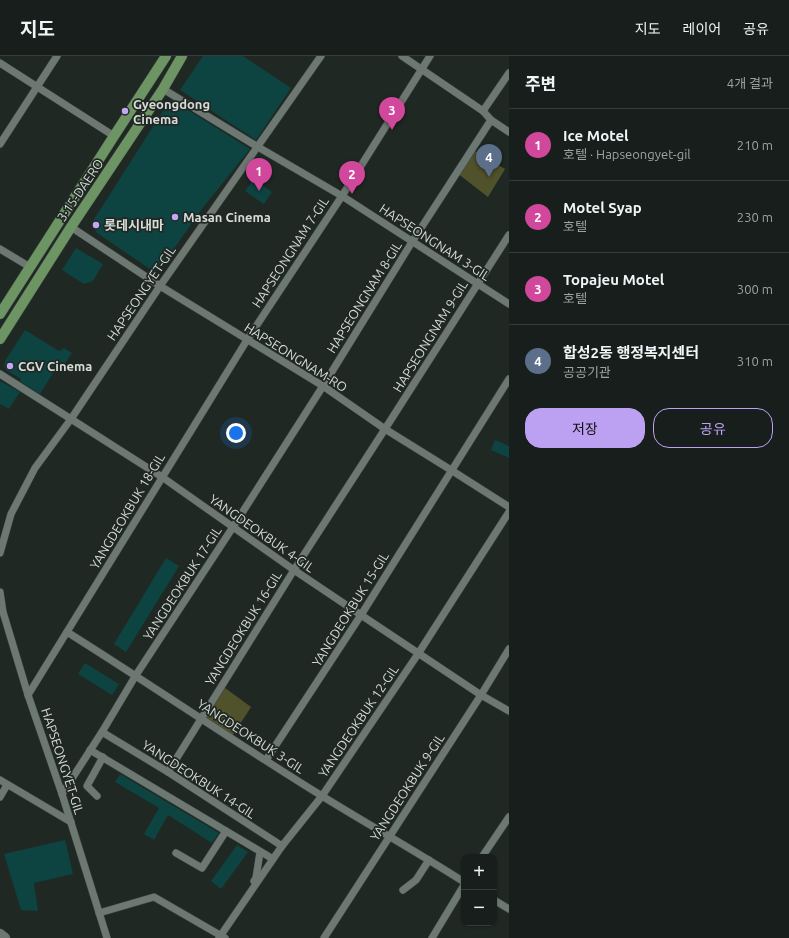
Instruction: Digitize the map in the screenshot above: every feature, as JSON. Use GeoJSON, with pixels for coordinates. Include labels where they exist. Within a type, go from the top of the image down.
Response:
{"type":"FeatureCollection","features":[{"type":"Feature","properties":{"kind":"main road","name":"3·15-DAERO"},"geometry":{"type":"LineString","coordinates":[[0,314],[166,56]]}},
{"type":"Feature","properties":{"kind":"main road","name":"3·15-DAERO"},"geometry":{"type":"LineString","coordinates":[[0,339],[71,227],[163,89],[182,56]]}},
{"type":"Feature","properties":{"kind":"main road"},"geometry":{"type":"LineString","coordinates":[[0,934],[5,938]]}},
{"type":"Feature","properties":{"kind":"street"},"geometry":{"type":"LineString","coordinates":[[0,144],[57,56]]}},
{"type":"Feature","properties":{"kind":"street","name":"HAPSEONGYET-GIL"},"geometry":{"type":"LineString","coordinates":[[0,553],[11,514],[35,468],[71,419],[160,286],[322,56]]}},
{"type":"Feature","properties":{"kind":"street"},"geometry":{"type":"LineString","coordinates":[[402,56],[483,111],[491,120],[509,132]]}},
{"type":"Feature","properties":{"kind":"street","name":"HAPSEONGNAM 7-GIL"},"geometry":{"type":"LineString","coordinates":[[247,340],[342,196],[430,56]]}},
{"type":"Feature","properties":{"kind":"street"},"geometry":{"type":"LineString","coordinates":[[0,63],[114,136]]}},
{"type":"Feature","properties":{"kind":"street"},"geometry":{"type":"LineString","coordinates":[[483,111],[509,73]]}},
{"type":"Feature","properties":{"kind":"street","name":"HAPSEONGNAM 3-GIL"},"geometry":{"type":"LineString","coordinates":[[163,89],[342,196],[509,304]]}},
{"type":"Feature","properties":{"kind":"street","name":"HAPSEONGNAM 8-GIL"},"geometry":{"type":"LineString","coordinates":[[323,386],[412,242],[491,120]]}},
{"type":"Feature","properties":{"kind":"street","name":"HAPSEONGNAM-RO"},"geometry":{"type":"LineString","coordinates":[[71,227],[160,286],[323,386],[385,429],[509,507]]}},
{"type":"Feature","properties":{"kind":"street","name":"HAPSEONGNAM 9-GIL"},"geometry":{"type":"LineString","coordinates":[[385,429],[509,235]]}},
{"type":"Feature","properties":{"kind":"street"},"geometry":{"type":"LineString","coordinates":[[0,249],[30,267]]}},
{"type":"Feature","properties":{"kind":"street","name":"YANGDEOKBUK 18-GIL"},"geometry":{"type":"LineString","coordinates":[[28,695],[247,340]]}},
{"type":"Feature","properties":{"kind":"street","name":"YANGDEOKBUK 4-GIL"},"geometry":{"type":"LineString","coordinates":[[0,374],[162,478],[418,654],[481,695],[509,711]]}},
{"type":"Feature","properties":{"kind":"street","name":"YANGDEOKBUK 15-GIL"},"geometry":{"type":"LineString","coordinates":[[266,760],[361,615],[509,379]]}},
{"type":"Feature","properties":{"kind":"street","name":"YANGDEOKBUK 17-GIL"},"geometry":{"type":"LineString","coordinates":[[62,794],[102,732],[136,675],[323,386]]}},
{"type":"Feature","properties":{"kind":"street","name":"YANGDEOKBUK 16-GIL"},"geometry":{"type":"LineString","coordinates":[[168,772],[294,570],[385,429]]}},
{"type":"Feature","properties":{"kind":"street","name":"YANGDEOKBUK 12-GIL"},"geometry":{"type":"LineString","coordinates":[[221,937],[282,846],[322,796],[418,654],[509,512]]}},
{"type":"Feature","properties":{"kind":"street","name":"HAPSEONGYET-GIL"},"geometry":{"type":"LineString","coordinates":[[0,592],[3,612],[28,695],[62,794],[107,938]]}},
{"type":"Feature","properties":{"kind":"street","name":"YANGDEOKBUK 3-GIL"},"geometry":{"type":"LineString","coordinates":[[67,632],[322,796],[390,836],[461,881]]}},
{"type":"Feature","properties":{"kind":"street","name":"YANGDEOKBUK 9-GIL"},"geometry":{"type":"LineString","coordinates":[[324,938],[481,695],[509,649]]}},
{"type":"Feature","properties":{"kind":"street","name":"YANGDEOKBUK 14-GIL"},"geometry":{"type":"LineString","coordinates":[[102,732],[168,772],[282,846]]}},
{"type":"Feature","properties":{"kind":"street"},"geometry":{"type":"LineString","coordinates":[[90,750],[273,860]]}},
{"type":"Feature","properties":{"kind":"street"},"geometry":{"type":"LineString","coordinates":[[97,796],[87,786],[103,757]]}},
{"type":"Feature","properties":{"kind":"street"},"geometry":{"type":"LineString","coordinates":[[0,780],[71,822]]}},
{"type":"Feature","properties":{"kind":"street"},"geometry":{"type":"LineString","coordinates":[[0,797],[7,785]]}},
{"type":"Feature","properties":{"kind":"street"},"geometry":{"type":"LineString","coordinates":[[484,854],[509,818]]}},
{"type":"Feature","properties":{"kind":"street"},"geometry":{"type":"LineString","coordinates":[[176,853],[202,868],[226,831]]}},
{"type":"Feature","properties":{"kind":"street"},"geometry":{"type":"LineString","coordinates":[[237,903],[256,878],[260,852]]}},
{"type":"Feature","properties":{"kind":"street"},"geometry":{"type":"LineString","coordinates":[[403,890],[416,880],[429,860]]}},
{"type":"Feature","properties":{"kind":"street"},"geometry":{"type":"LineString","coordinates":[[432,938],[461,888]]}},
{"type":"Feature","properties":{"kind":"street"},"geometry":{"type":"LineString","coordinates":[[99,913],[154,897],[221,937]]}},
{"type":"Feature","properties":{"kind":"street"},"geometry":{"type":"LineString","coordinates":[[497,902],[509,909]]}},
{"type":"Feature","properties":{"kind":"green space"},"geometry":{"type":"Polygon","coordinates":[[[472,149],[505,169],[488,197],[457,173],[472,149]]]}},
{"type":"Feature","properties":{"kind":"green space"},"geometry":{"type":"Polygon","coordinates":[[[221,685],[251,707],[231,738],[201,718],[221,685]]]}},
{"type":"Feature","properties":{"kind":"building"},"geometry":{"type":"Polygon","coordinates":[[[203,56],[243,56],[291,88],[256,140],[180,90],[203,56]]]}},
{"type":"Feature","properties":{"kind":"building"},"geometry":{"type":"Polygon","coordinates":[[[172,100],[250,149],[201,210],[162,266],[150,269],[97,233],[91,224],[168,103],[172,100]]]}},
{"type":"Feature","properties":{"kind":"building"},"geometry":{"type":"Polygon","coordinates":[[[254,179],[272,192],[264,204],[245,191],[254,179]]]}},
{"type":"Feature","properties":{"kind":"building"},"geometry":{"type":"Polygon","coordinates":[[[76,248],[103,264],[93,281],[84,284],[62,270],[76,248]]]}},
{"type":"Feature","properties":{"kind":"building"},"geometry":{"type":"Polygon","coordinates":[[[25,330],[59,351],[64,348],[72,353],[62,368],[58,365],[40,394],[20,381],[21,379],[6,370],[4,366],[5,361],[25,330]]]}},
{"type":"Feature","properties":{"kind":"building"},"geometry":{"type":"Polygon","coordinates":[[[0,381],[20,392],[9,409],[0,404],[0,381]]]}},
{"type":"Feature","properties":{"kind":"building"},"geometry":{"type":"Polygon","coordinates":[[[495,440],[509,446],[509,458],[491,450],[495,440]]]}},
{"type":"Feature","properties":{"kind":"building"},"geometry":{"type":"Polygon","coordinates":[[[166,558],[179,566],[126,652],[114,644],[166,558]]]}},
{"type":"Feature","properties":{"kind":"building"},"geometry":{"type":"Polygon","coordinates":[[[85,663],[119,684],[112,695],[78,674],[85,663]]]}},
{"type":"Feature","properties":{"kind":"building"},"geometry":{"type":"Polygon","coordinates":[[[120,774],[219,833],[212,843],[168,815],[154,840],[144,834],[159,808],[115,782],[120,774]]]}},
{"type":"Feature","properties":{"kind":"building"},"geometry":{"type":"Polygon","coordinates":[[[65,840],[73,874],[34,883],[38,911],[21,910],[4,854],[65,840]]]}},
{"type":"Feature","properties":{"kind":"building"},"geometry":{"type":"Polygon","coordinates":[[[237,845],[248,852],[221,889],[211,881],[237,845]]]}},
{"type":"Feature","properties":{"kind":"place","name":"Gyeongdong Cinema"},"geometry":{"type":"Point","coordinates":[125,111]}},
{"type":"Feature","properties":{"kind":"place","name":"Topajeu Motel"},"geometry":{"type":"Point","coordinates":[392,130]}},
{"type":"Feature","properties":{"kind":"place","name":"합성2동 행정복지센터"},"geometry":{"type":"Point","coordinates":[489,177]}},
{"type":"Feature","properties":{"kind":"place","name":"Ice Motel"},"geometry":{"type":"Point","coordinates":[259,191]}},
{"type":"Feature","properties":{"kind":"place","name":"Motel Syap"},"geometry":{"type":"Point","coordinates":[352,194]}},
{"type":"Feature","properties":{"kind":"place","name":"Masan Cinema"},"geometry":{"type":"Point","coordinates":[175,217]}},
{"type":"Feature","properties":{"kind":"place","name":"롯데시내마"},"geometry":{"type":"Point","coordinates":[96,225]}},
{"type":"Feature","properties":{"kind":"place","name":"CGV Cinema"},"geometry":{"type":"Point","coordinates":[10,366]}}]}
